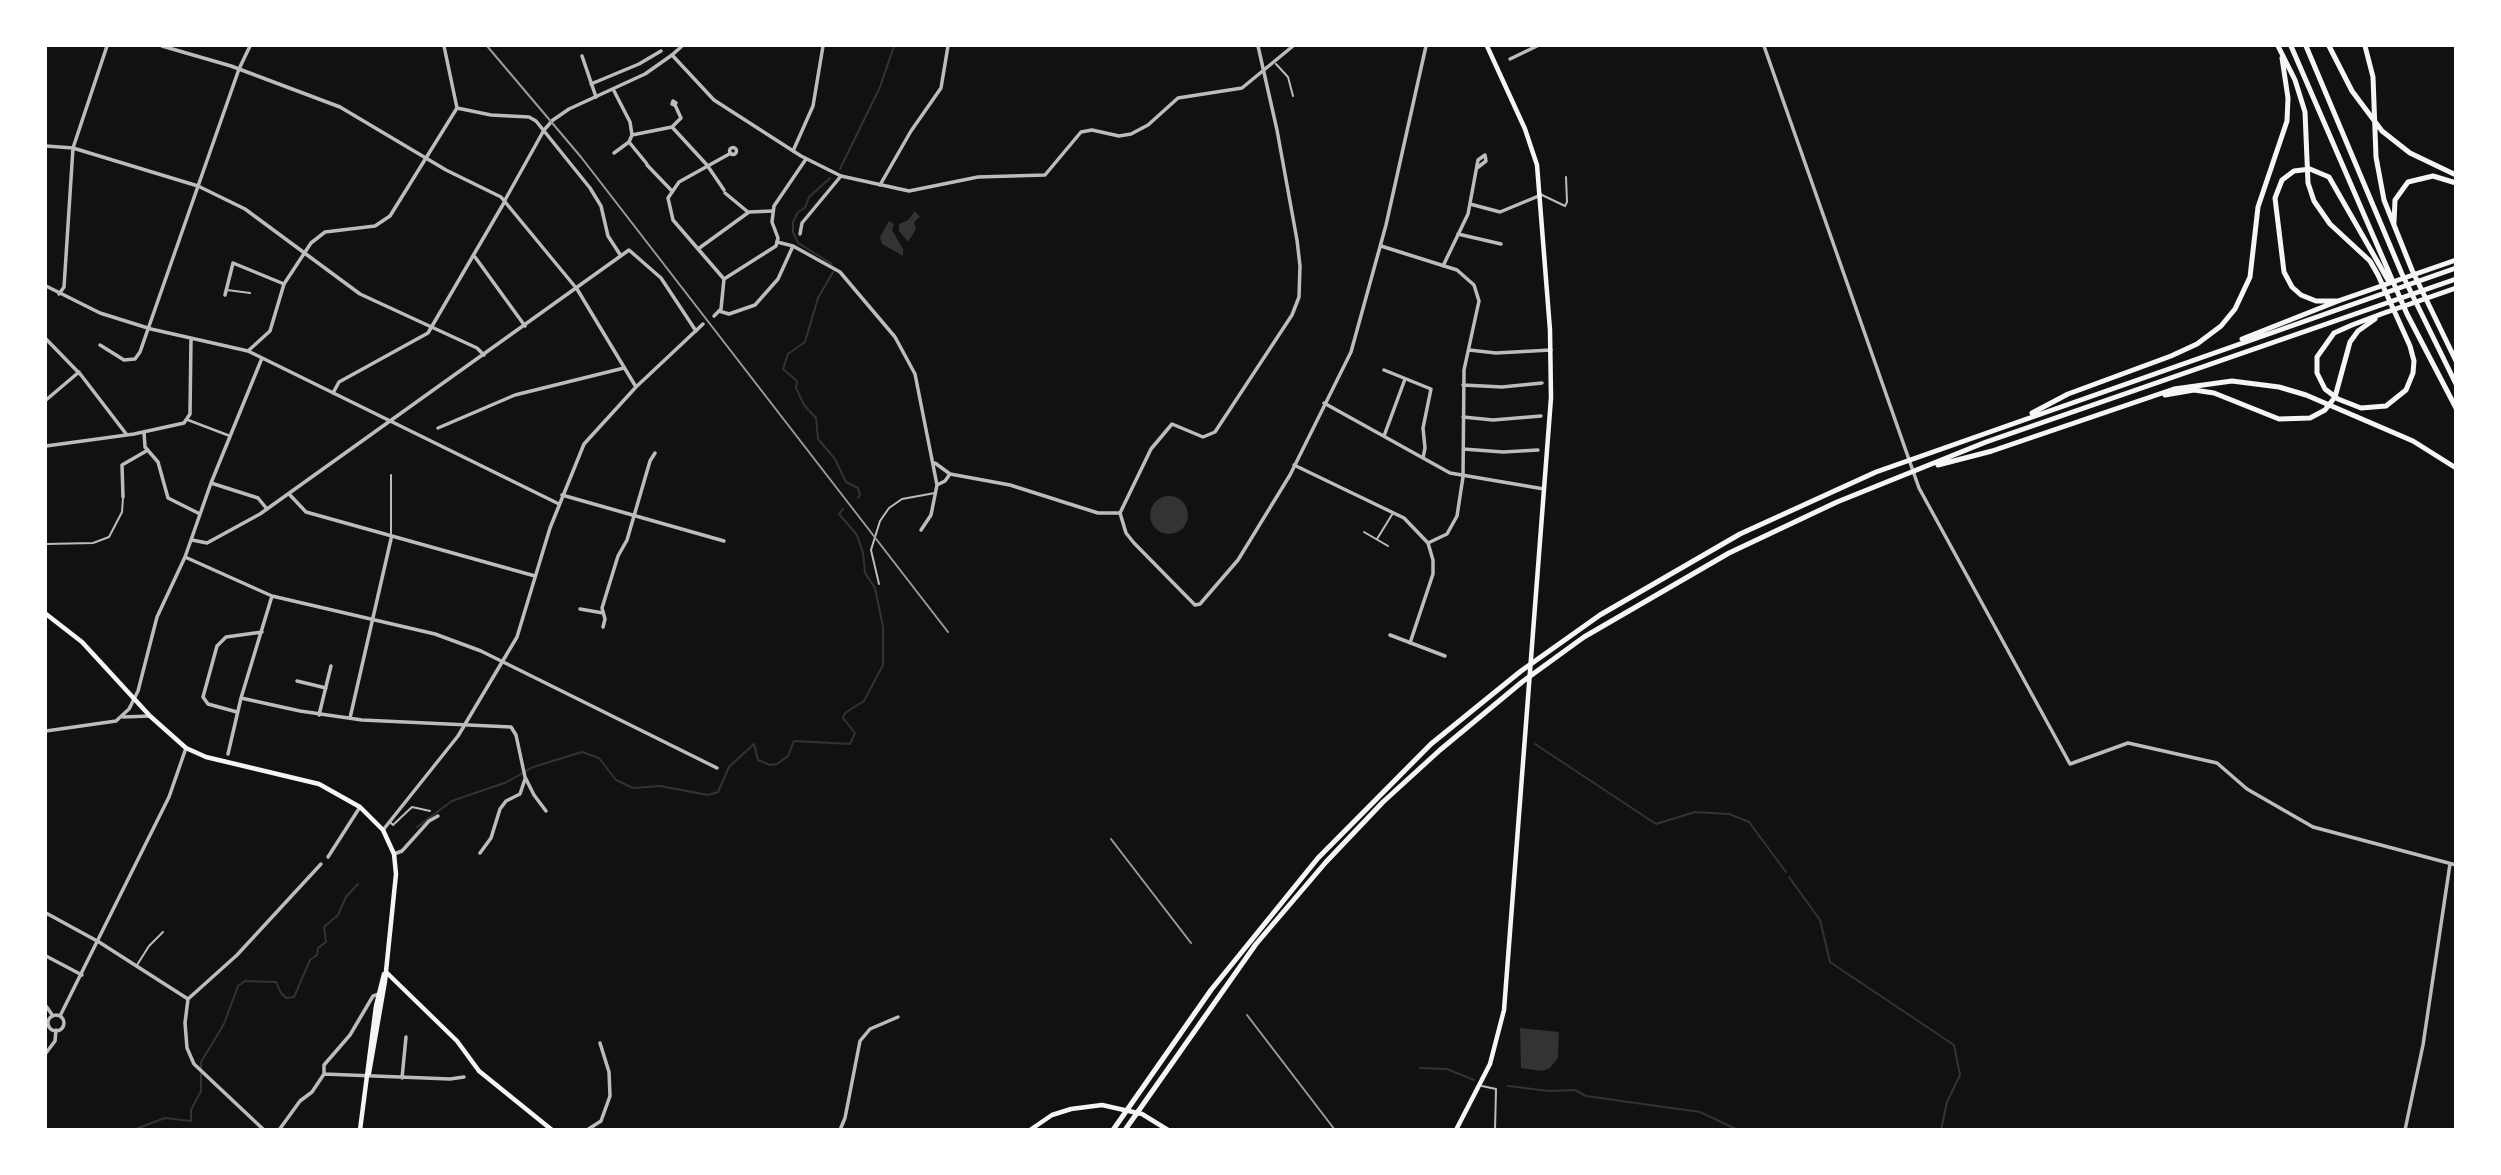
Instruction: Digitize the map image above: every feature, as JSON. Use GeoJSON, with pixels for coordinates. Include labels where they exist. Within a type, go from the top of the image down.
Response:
{"type":"FeatureCollection","features":[{"type":"Feature","properties":{"kind":"highway"},"geometry":{"type":"LineString","coordinates":[[2278,46],[2295,80],[2305,111],[2308,183],[2314,201],[2330,224],[2370,261],[2414,361],[2413,373],[2402,395],[2385,406],[2361,408],[2338,400],[2325,388],[2317,373],[2317,357],[2323,345],[2337,331],[2384,313],[2436,295],[2455,288]]}},
{"type":"Feature","properties":{"kind":"highway"},"geometry":{"type":"LineString","coordinates":[[2013,423],[2068,394],[2188,348],[2211,335],[2235,309],[2250,277],[2258,206],[2287,121],[2287,86],[2278,46]]}},
{"type":"Feature","properties":{"kind":"highway"},"geometry":{"type":"LineString","coordinates":[[2291,46],[2406,314]]}},
{"type":"Feature","properties":{"kind":"highway"},"geometry":{"type":"LineString","coordinates":[[2306,46],[2402,274],[2455,384]]}},
{"type":"Feature","properties":{"kind":"highway"},"geometry":{"type":"LineString","coordinates":[[2329,46],[2368,115],[2382,131],[2410,153],[2455,175]]}},
{"type":"Feature","properties":{"kind":"highway"},"geometry":{"type":"LineString","coordinates":[[2365,46],[2373,76],[2378,178],[2395,229],[2455,361]]}},
{"type":"Feature","properties":{"kind":"highway"},"geometry":{"type":"LineString","coordinates":[[2338,301],[2316,301],[2301,295],[2291,286],[2284,272],[2275,198],[2282,180],[2294,171],[2317,170],[2335,185],[2455,408]]}},
{"type":"Feature","properties":{"kind":"highway"},"geometry":{"type":"LineString","coordinates":[[2395,229],[2395,200],[2408,182],[2433,176],[2455,183]]}},
{"type":"Feature","properties":{"kind":"highway"},"geometry":{"type":"LineString","coordinates":[[2204,355],[2338,301],[2455,260]]}},
{"type":"Feature","properties":{"kind":"highway"},"geometry":{"type":"LineString","coordinates":[[1115,1127],[1249,940],[1318,858],[1431,744],[1521,671],[1642,589],[1740,534],[1876,472],[2455,268]]}},
{"type":"Feature","properties":{"kind":"highway"},"geometry":{"type":"LineString","coordinates":[[1125,1129],[1256,944],[1326,862],[1392,793],[1522,682],[1584,638],[1729,553],[1838,502],[1986,442],[2455,279]]}},
{"type":"Feature","properties":{"kind":"highway"},"geometry":{"type":"LineString","coordinates":[[2152,397],[2194,390],[2214,393],[2279,419],[2292,421],[2310,418],[2325,410],[2339,390],[2344,358],[2353,337],[2384,313]]}},
{"type":"Feature","properties":{"kind":"highway"},"geometry":{"type":"LineString","coordinates":[[1924,467],[1992,451],[2152,397],[2205,383],[2232,381],[2279,387],[2306,395],[2413,441],[2455,468]]}},
{"type":"Feature","properties":{"kind":"main road"},"geometry":{"type":"LineString","coordinates":[[1457,1129],[1481,1086],[1498,1037],[1506,988],[1546,489],[1551,350],[1541,195],[1534,152],[1487,46]]}},
{"type":"Feature","properties":{"kind":"main road"},"geometry":{"type":"LineString","coordinates":[[46,614],[82,642],[150,716],[186,748],[206,757],[302,779],[360,807],[383,830],[394,854],[396,882],[381,994]]}},
{"type":"Feature","properties":{"kind":"main road"},"geometry":{"type":"LineString","coordinates":[[385,972],[457,1041],[479,1071],[552,1129]]}},
{"type":"Feature","properties":{"kind":"main road"},"geometry":{"type":"LineString","coordinates":[[360,1129],[385,972]]}},
{"type":"Feature","properties":{"kind":"main road"},"geometry":{"type":"LineString","coordinates":[[384,987],[398,983]]}},
{"type":"Feature","properties":{"kind":"main road"},"geometry":{"type":"LineString","coordinates":[[1030,1129],[1052,1115],[1071,1109],[1102,1105],[1142,1115],[1168,1129]]}},
{"type":"Feature","properties":{"kind":"street"},"geometry":{"type":"LineString","coordinates":[[59,293],[64,287],[73,148],[107,46]]}},
{"type":"Feature","properties":{"kind":"street"},"geometry":{"type":"LineString","coordinates":[[162,46],[239,68],[340,107],[427,159],[505,200],[577,289],[636,387]]}},
{"type":"Feature","properties":{"kind":"street"},"geometry":{"type":"LineString","coordinates":[[100,345],[124,360],[135,359],[151,329],[239,68],[250,46]]}},
{"type":"Feature","properties":{"kind":"street"},"geometry":{"type":"LineString","coordinates":[[248,351],[270,331],[284,284],[303,253],[325,232],[367,228],[383,223],[427,159],[457,108],[444,46]]}},
{"type":"Feature","properties":{"kind":"street"},"geometry":{"type":"LineString","coordinates":[[333,393],[339,382],[432,328],[475,257],[545,129],[561,114],[645,74],[681,46]]}},
{"type":"Feature","properties":{"kind":"street"},"geometry":{"type":"LineString","coordinates":[[793,151],[813,106],[822,46]]}},
{"type":"Feature","properties":{"kind":"street"},"geometry":{"type":"LineString","coordinates":[[880,186],[911,131],[941,88],[948,46]]}},
{"type":"Feature","properties":{"kind":"street"},"geometry":{"type":"LineString","coordinates":[[1258,46],[1297,240],[1301,285],[1296,307],[1215,432],[1203,437],[1172,424],[1151,449],[1128,489],[1120,513],[1126,533],[1134,543],[1190,602],[1200,604],[1238,560],[1294,465],[1354,344],[1381,246],[1426,46]]}},
{"type":"Feature","properties":{"kind":"street"},"geometry":{"type":"LineString","coordinates":[[672,55],[714,100],[806,159],[841,176],[880,186],[920,191],[978,177],[1033,178],[1045,175],[1081,132],[1092,130],[1119,136],[1131,134],[1149,125],[1178,98],[1242,88],[1263,74],[1293,46]]}},
{"type":"Feature","properties":{"kind":"street"},"geometry":{"type":"LineString","coordinates":[[1510,59],[1537,46]]}},
{"type":"Feature","properties":{"kind":"street"},"geometry":{"type":"LineString","coordinates":[[1765,46],[1919,488],[2070,764],[2128,743],[2217,763],[2247,789],[2313,827],[2453,864],[2423,1045],[2405,1129]]}},
{"type":"Feature","properties":{"kind":"street"},"geometry":{"type":"LineString","coordinates":[[591,84],[639,64],[660,51]]}},
{"type":"Feature","properties":{"kind":"street"},"geometry":{"type":"LineString","coordinates":[[582,55],[596,97]]}},
{"type":"Feature","properties":{"kind":"street"},"geometry":{"type":"LineString","coordinates":[[613,89],[628,116],[632,135],[629,142],[614,153]]}},
{"type":"Feature","properties":{"kind":"street"},"geometry":{"type":"LineString","coordinates":[[632,135],[672,127],[681,118],[675,105]]}},
{"type":"Feature","properties":{"kind":"street"},"geometry":{"type":"LineString","coordinates":[[457,108],[491,115],[529,117],[545,129],[595,197],[608,236],[621,256]]}},
{"type":"Feature","properties":{"kind":"street"},"geometry":{"type":"LineString","coordinates":[[672,127],[708,165],[725,192],[749,212]]}},
{"type":"Feature","properties":{"kind":"street"},"geometry":{"type":"LineString","coordinates":[[629,142],[671,190],[669,212],[724,279],[719,311],[713,316]]}},
{"type":"Feature","properties":{"kind":"street"},"geometry":{"type":"LineString","coordinates":[[46,146],[73,148],[198,186],[245,209],[360,294],[477,348],[484,355]]}},
{"type":"Feature","properties":{"kind":"street"},"geometry":{"type":"LineString","coordinates":[[671,190],[730,153]]}},
{"type":"Feature","properties":{"kind":"street"},"geometry":{"type":"LineString","coordinates":[[778,242],[772,222],[773,211],[806,159]]}},
{"type":"Feature","properties":{"kind":"street"},"geometry":{"type":"LineString","coordinates":[[1443,266],[1470,204],[1477,168]]}},
{"type":"Feature","properties":{"kind":"street"},"geometry":{"type":"LineString","coordinates":[[800,234],[803,223],[841,176]]}},
{"type":"Feature","properties":{"kind":"street"},"geometry":{"type":"LineString","coordinates":[[1470,204],[1500,212],[1541,195]]}},
{"type":"Feature","properties":{"kind":"street"},"geometry":{"type":"LineString","coordinates":[[698,249],[749,212],[773,211]]}},
{"type":"Feature","properties":{"kind":"street"},"geometry":{"type":"LineString","coordinates":[[1458,234],[1501,244]]}},
{"type":"Feature","properties":{"kind":"street"},"geometry":{"type":"LineString","coordinates":[[778,242],[793,246],[840,272],[899,342],[915,374],[935,462],[937,485],[931,516],[921,530]]}},
{"type":"Feature","properties":{"kind":"street"},"geometry":{"type":"LineString","coordinates":[[724,279],[772,251],[778,242]]}},
{"type":"Feature","properties":{"kind":"street"},"geometry":{"type":"LineString","coordinates":[[719,311],[729,314],[755,305],[778,279],[793,246]]}},
{"type":"Feature","properties":{"kind":"street"},"geometry":{"type":"LineString","coordinates":[[1381,246],[1443,266],[1469,279],[1479,298],[1463,385],[1463,477],[1457,516],[1447,534],[1428,543]]}},
{"type":"Feature","properties":{"kind":"street"},"geometry":{"type":"LineString","coordinates":[[192,540],[207,543],[267,509],[629,250],[661,278],[696,331]]}},
{"type":"Feature","properties":{"kind":"street"},"geometry":{"type":"LineString","coordinates":[[475,257],[525,326]]}},
{"type":"Feature","properties":{"kind":"street"},"geometry":{"type":"LineString","coordinates":[[225,292],[231,266],[237,262],[284,284]]}},
{"type":"Feature","properties":{"kind":"street"},"geometry":{"type":"LineString","coordinates":[[46,286],[90,309],[151,329],[248,351],[559,504]]}},
{"type":"Feature","properties":{"kind":"street"},"geometry":{"type":"LineString","coordinates":[[383,830],[466,725],[503,663],[521,626],[562,495],[584,444],[636,387],[703,324]]}},
{"type":"Feature","properties":{"kind":"street"},"geometry":{"type":"LineString","coordinates":[[46,339],[79,372],[127,435]]}},
{"type":"Feature","properties":{"kind":"street"},"geometry":{"type":"LineString","coordinates":[[188,420],[191,339]]}},
{"type":"Feature","properties":{"kind":"street"},"geometry":{"type":"LineString","coordinates":[[1469,350],[1496,353],[1551,350]]}},
{"type":"Feature","properties":{"kind":"street"},"geometry":{"type":"LineString","coordinates":[[123,718],[135,699],[157,617],[192,540],[211,483],[262,359]]}},
{"type":"Feature","properties":{"kind":"street"},"geometry":{"type":"LineString","coordinates":[[438,428],[516,395],[624,368]]}},
{"type":"Feature","properties":{"kind":"street"},"geometry":{"type":"LineString","coordinates":[[1384,370],[1431,389],[1423,428],[1423,458]]}},
{"type":"Feature","properties":{"kind":"street"},"geometry":{"type":"LineString","coordinates":[[46,400],[79,372]]}},
{"type":"Feature","properties":{"kind":"street"},"geometry":{"type":"LineString","coordinates":[[1384,436],[1405,379]]}},
{"type":"Feature","properties":{"kind":"street"},"geometry":{"type":"LineString","coordinates":[[1463,385],[1502,387],[1542,383]]}},
{"type":"Feature","properties":{"kind":"street"},"geometry":{"type":"LineString","coordinates":[[1324,403],[1463,477],[1546,489]]}},
{"type":"Feature","properties":{"kind":"street"},"geometry":{"type":"LineString","coordinates":[[1463,417],[1493,420],[1541,416]]}},
{"type":"Feature","properties":{"kind":"street"},"geometry":{"type":"LineString","coordinates":[[46,446],[144,432],[188,420],[230,436]]}},
{"type":"Feature","properties":{"kind":"street"},"geometry":{"type":"LineString","coordinates":[[144,432],[148,450],[158,462],[170,500],[201,514]]}},
{"type":"Feature","properties":{"kind":"street"},"geometry":{"type":"LineString","coordinates":[[1463,449],[1503,452],[1538,450]]}},
{"type":"Feature","properties":{"kind":"street"},"geometry":{"type":"LineString","coordinates":[[123,497],[122,465],[148,450]]}},
{"type":"Feature","properties":{"kind":"street"},"geometry":{"type":"LineString","coordinates":[[603,627],[603,613],[618,556],[627,540],[650,461],[655,453]]}},
{"type":"Feature","properties":{"kind":"street"},"geometry":{"type":"LineString","coordinates":[[935,462],[950,474],[1020,487],[1098,513],[1120,513]]}},
{"type":"Feature","properties":{"kind":"street"},"geometry":{"type":"LineString","coordinates":[[1294,465],[1394,512],[1412,525],[1428,543],[1433,574],[1410,643]]}},
{"type":"Feature","properties":{"kind":"street"},"geometry":{"type":"LineString","coordinates":[[937,485],[945,481],[950,474]]}},
{"type":"Feature","properties":{"kind":"street"},"geometry":{"type":"LineString","coordinates":[[211,483],[258,498],[267,509]]}},
{"type":"Feature","properties":{"kind":"street"},"geometry":{"type":"LineString","coordinates":[[289,494],[301,510],[391,538],[536,576]]}},
{"type":"Feature","properties":{"kind":"street"},"geometry":{"type":"LineString","coordinates":[[562,495],[724,541]]}},
{"type":"Feature","properties":{"kind":"street"},"geometry":{"type":"LineString","coordinates":[[350,718],[391,538]]}},
{"type":"Feature","properties":{"kind":"street"},"geometry":{"type":"LineString","coordinates":[[185,557],[272,596],[435,634],[481,651],[717,768]]}},
{"type":"Feature","properties":{"kind":"street"},"geometry":{"type":"LineString","coordinates":[[228,754],[237,712],[272,596]]}},
{"type":"Feature","properties":{"kind":"street"},"geometry":{"type":"LineString","coordinates":[[580,609],[603,613]]}},
{"type":"Feature","properties":{"kind":"street"},"geometry":{"type":"LineString","coordinates":[[237,712],[208,705],[204,697],[217,646],[226,637],[262,632]]}},
{"type":"Feature","properties":{"kind":"street"},"geometry":{"type":"LineString","coordinates":[[1390,635],[1445,656]]}},
{"type":"Feature","properties":{"kind":"street"},"geometry":{"type":"LineString","coordinates":[[319,715],[331,666]]}},
{"type":"Feature","properties":{"kind":"street"},"geometry":{"type":"LineString","coordinates":[[297,681],[326,688]]}},
{"type":"Feature","properties":{"kind":"street"},"geometry":{"type":"LineString","coordinates":[[241,698],[319,715],[511,727],[516,735],[534,795],[546,811]]}},
{"type":"Feature","properties":{"kind":"street"},"geometry":{"type":"LineString","coordinates":[[46,731],[150,716]]}},
{"type":"Feature","properties":{"kind":"street"},"geometry":{"type":"LineString","coordinates":[[56,1030],[63,1026],[60,1016],[169,797],[186,748]]}},
{"type":"Feature","properties":{"kind":"street"},"geometry":{"type":"LineString","coordinates":[[480,853],[491,838],[500,809],[506,801],[520,794],[525,772]]}},
{"type":"Feature","properties":{"kind":"street"},"geometry":{"type":"LineString","coordinates":[[328,857],[360,807]]}},
{"type":"Feature","properties":{"kind":"street"},"geometry":{"type":"LineString","coordinates":[[394,854],[402,851],[429,821],[438,816]]}},
{"type":"Feature","properties":{"kind":"street"},"geometry":{"type":"LineString","coordinates":[[264,1129],[197,1066],[187,1048],[185,1023],[188,999],[237,955],[321,864]]}},
{"type":"Feature","properties":{"kind":"street"},"geometry":{"type":"LineString","coordinates":[[46,913],[99,942],[188,999]]}},
{"type":"Feature","properties":{"kind":"street"},"geometry":{"type":"LineString","coordinates":[[46,956],[82,975]]}},
{"type":"Feature","properties":{"kind":"street"},"geometry":{"type":"LineString","coordinates":[[279,1129],[324,1074],[324,1065],[350,1035],[373,996],[381,994]]}},
{"type":"Feature","properties":{"kind":"street"},"geometry":{"type":"LineString","coordinates":[[46,1006],[53,1016]]}},
{"type":"Feature","properties":{"kind":"street"},"geometry":{"type":"LineString","coordinates":[[53,1016],[60,1016]]}},
{"type":"Feature","properties":{"kind":"street"},"geometry":{"type":"LineString","coordinates":[[53,1016],[49,1025],[56,1030]]}},
{"type":"Feature","properties":{"kind":"street"},"geometry":{"type":"LineString","coordinates":[[839,1129],[845,1118],[860,1041],[870,1029],[898,1017]]}},
{"type":"Feature","properties":{"kind":"street"},"geometry":{"type":"LineString","coordinates":[[46,1053],[55,1041],[56,1030]]}},
{"type":"Feature","properties":{"kind":"street"},"geometry":{"type":"LineString","coordinates":[[402,1078],[406,1037]]}},
{"type":"Feature","properties":{"kind":"street"},"geometry":{"type":"LineString","coordinates":[[587,1129],[601,1121],[610,1096],[609,1072],[600,1044]]}},
{"type":"Feature","properties":{"kind":"street"},"geometry":{"type":"LineString","coordinates":[[324,1074],[368,1074],[402,1078],[464,1077]]}},
{"type":"Feature","properties":{"kind":"lane"},"geometry":{"type":"LineString","coordinates":[[1275,63],[1288,77],[1293,96]]}},
{"type":"Feature","properties":{"kind":"lane"},"geometry":{"type":"LineString","coordinates":[[1541,195],[1565,206],[1566,177]]}},
{"type":"Feature","properties":{"kind":"lane"},"geometry":{"type":"LineString","coordinates":[[225,292],[250,293]]}},
{"type":"Feature","properties":{"kind":"lane"},"geometry":{"type":"LineString","coordinates":[[391,475],[391,538]]}},
{"type":"Feature","properties":{"kind":"lane"},"geometry":{"type":"LineString","coordinates":[[879,584],[871,551],[880,521],[889,508],[902,499],[936,493]]}},
{"type":"Feature","properties":{"kind":"lane"},"geometry":{"type":"LineString","coordinates":[[46,544],[93,542],[109,537],[122,512],[123,497]]}},
{"type":"Feature","properties":{"kind":"lane"},"geometry":{"type":"LineString","coordinates":[[1377,539],[1394,512]]}},
{"type":"Feature","properties":{"kind":"lane"},"geometry":{"type":"LineString","coordinates":[[1364,532],[1388,546]]}},
{"type":"Feature","properties":{"kind":"lane"},"geometry":{"type":"LineString","coordinates":[[389,821],[393,825],[412,807],[430,811]]}},
{"type":"Feature","properties":{"kind":"lane"},"geometry":{"type":"LineString","coordinates":[[136,965],[163,932]]}},
{"type":"Feature","properties":{"kind":"lane"},"geometry":{"type":"LineString","coordinates":[[1481,1086],[1496,1089],[1495,1129]]}},
{"type":"Feature","properties":{"kind":"shaded area"},"geometry":{"type":"Polygon","coordinates":[[[915,211],[920,217],[914,222],[916,229],[908,242],[899,231],[899,224],[908,220],[915,211]]]}},
{"type":"Feature","properties":{"kind":"shaded area"},"geometry":{"type":"Polygon","coordinates":[[[889,221],[894,224],[892,230],[903,249],[903,256],[882,244],[880,237],[889,221]]]}},
{"type":"Feature","properties":{"kind":"shaded area"},"geometry":{"type":"Polygon","coordinates":[[[1169,496],[1183,501],[1188,515],[1183,529],[1169,534],[1155,529],[1150,515],[1155,501],[1169,496]]]}},
{"type":"Feature","properties":{"kind":"shaded area"},"geometry":{"type":"Polygon","coordinates":[[[1520,1028],[1559,1032],[1558,1058],[1550,1068],[1542,1071],[1521,1068],[1520,1028]]]}},
{"type":"Feature","properties":{"kind":"waterway"},"geometry":{"type":"LineString","coordinates":[[840,169],[880,87],[894,46]]}},
{"type":"Feature","properties":{"kind":"waterway"},"geometry":{"type":"LineString","coordinates":[[830,178],[809,197],[805,208],[798,212],[793,222],[793,232],[798,243],[832,264]]}},
{"type":"Feature","properties":{"kind":"waterway"},"geometry":{"type":"LineString","coordinates":[[833,272],[818,298],[805,342],[788,354],[783,369],[797,381],[796,388],[804,405],[816,418],[818,439],[835,459],[846,482],[858,488],[858,498]]}},
{"type":"Feature","properties":{"kind":"waterway"},"geometry":{"type":"LineString","coordinates":[[417,827],[452,801],[507,782],[533,767],[582,752],[599,758],[616,780],[633,788],[660,786],[708,795],[718,792],[729,767],[754,744],[758,760],[770,765],[777,764],[788,756],[794,741],[850,744],[855,733],[843,718],[845,713],[864,701],[883,665],[883,627],[875,588],[865,573],[863,553],[857,535],[839,514],[843,509]]}},
{"type":"Feature","properties":{"kind":"waterway"},"geometry":{"type":"LineString","coordinates":[[1535,744],[1656,824],[1695,812],[1729,814],[1749,822],[1786,872]]}},
{"type":"Feature","properties":{"kind":"waterway"},"geometry":{"type":"LineString","coordinates":[[1789,877],[1820,920],[1830,962],[1954,1045],[1960,1075],[1947,1102],[1941,1130]]}},
{"type":"Feature","properties":{"kind":"waterway"},"geometry":{"type":"LineString","coordinates":[[133,1130],[165,1118],[191,1121],[191,1110],[201,1091],[201,1062],[224,1024],[238,986],[245,981],[276,982],[286,998],[294,997],[310,960],[326,942],[324,927],[338,915],[346,897],[358,884]]}},
{"type":"Feature","properties":{"kind":"waterway"},"geometry":{"type":"LineString","coordinates":[[1420,1068],[1447,1069],[1474,1080]]}},
{"type":"Feature","properties":{"kind":"waterway"},"geometry":{"type":"LineString","coordinates":[[1508,1086],[1549,1091],[1575,1090],[1586,1096],[1700,1112],[1738,1130]]}},
{"type":"Feature","properties":{"kind":"railway"},"geometry":{"type":"LineString","coordinates":[[487,46],[581,157],[948,632]]}},
{"type":"Feature","properties":{"kind":"railway"},"geometry":{"type":"LineString","coordinates":[[1111,839],[1191,943]]}},
{"type":"Feature","properties":{"kind":"railway"},"geometry":{"type":"LineString","coordinates":[[1247,1015],[1335,1130]]}}]}
